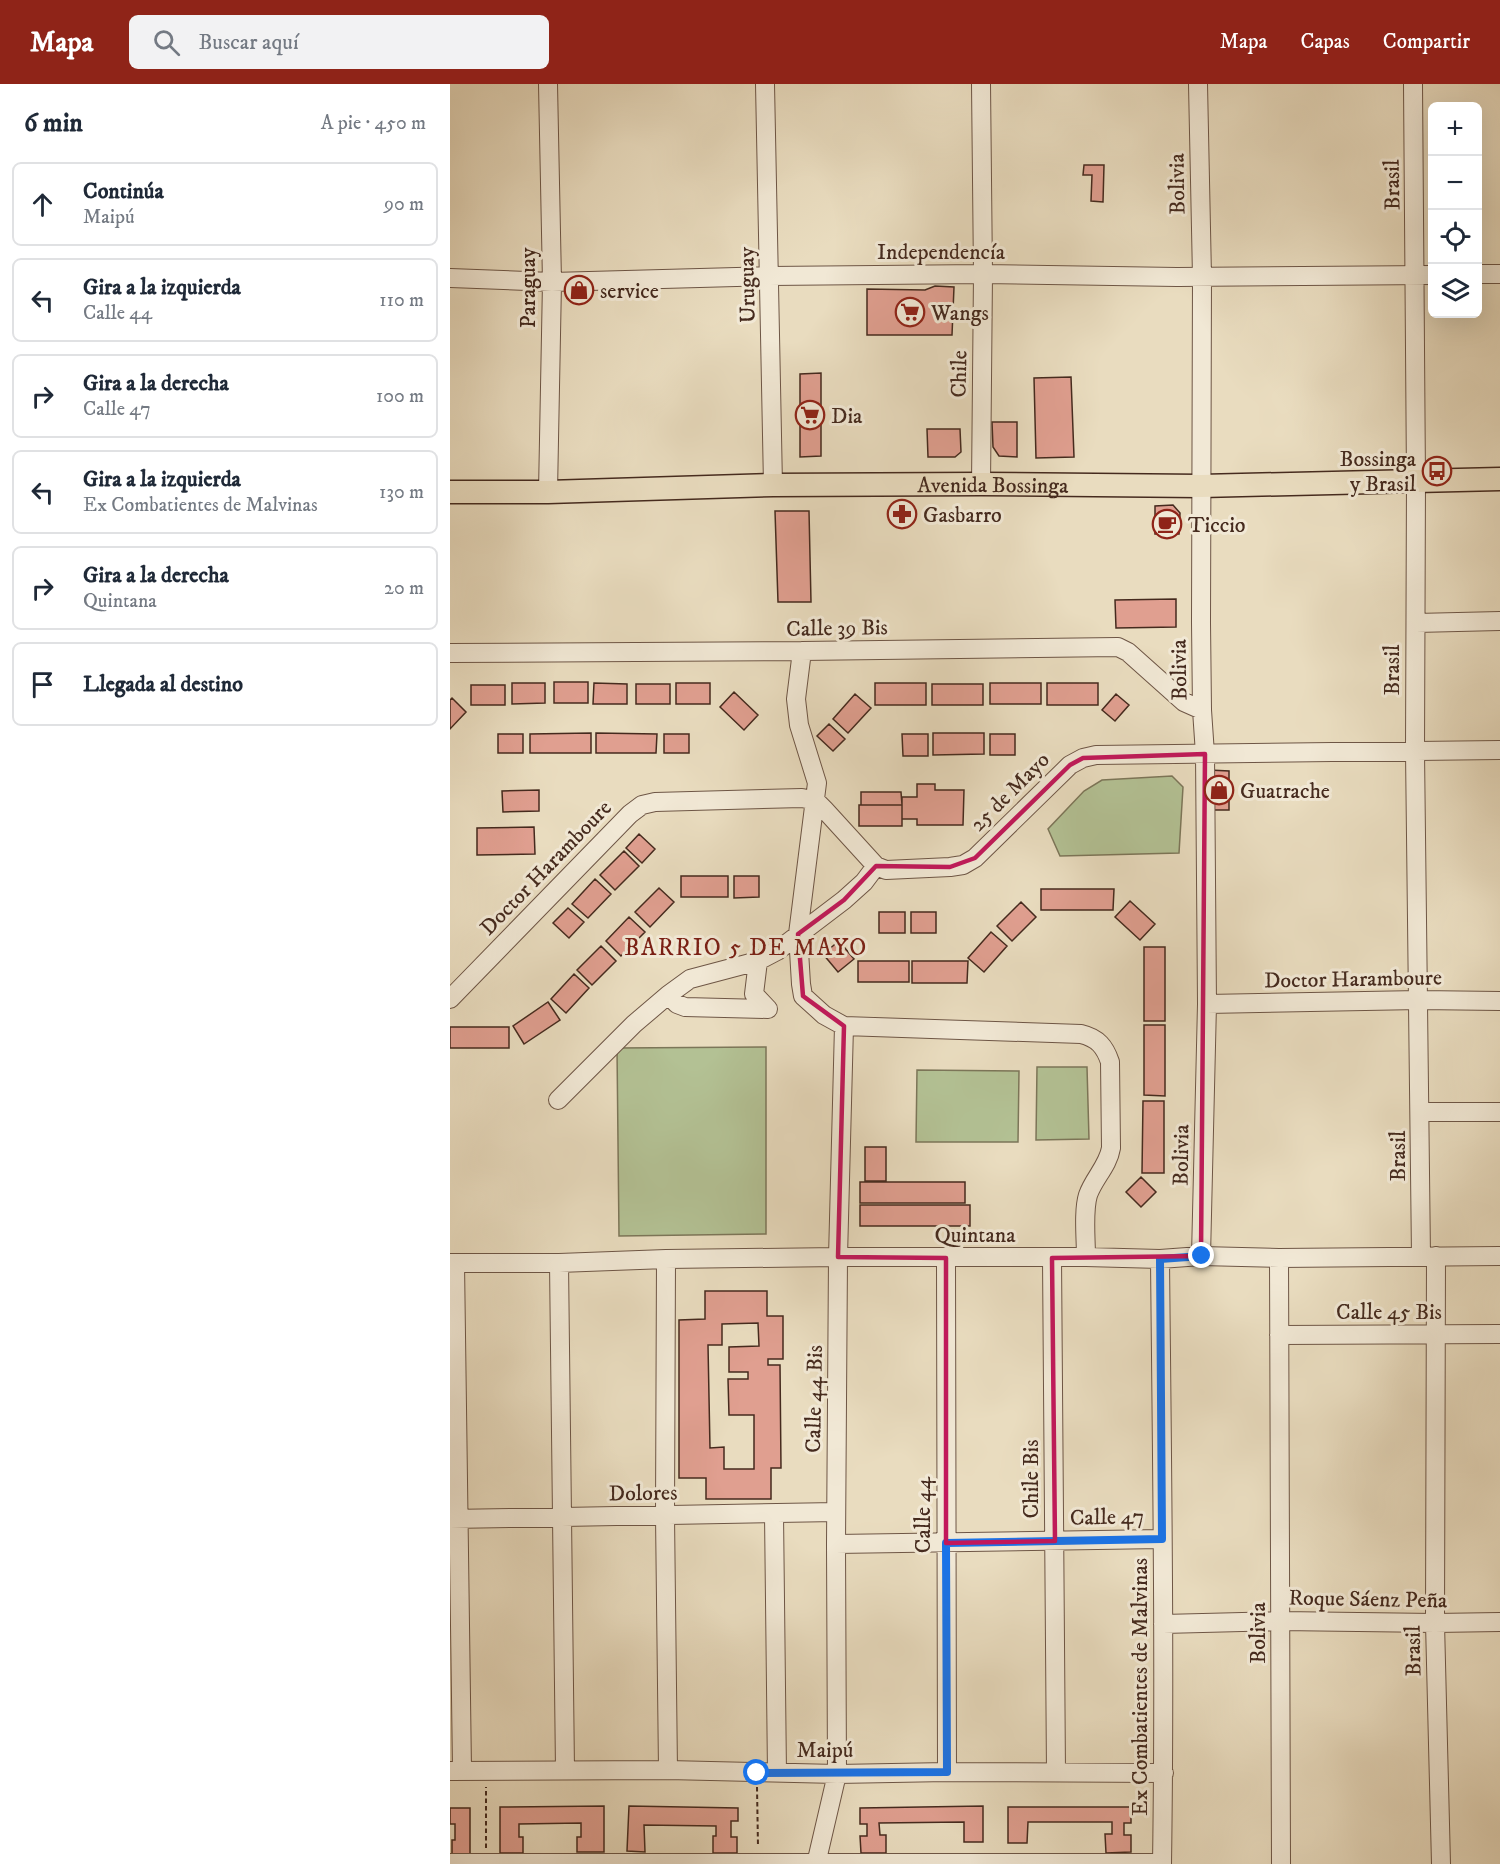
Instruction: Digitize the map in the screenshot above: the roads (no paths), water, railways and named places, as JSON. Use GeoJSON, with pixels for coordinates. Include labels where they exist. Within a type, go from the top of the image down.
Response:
{"type":"FeatureCollection","features":[{"type":"Feature","properties":{"kind":"main road","name":"Avenida Bossinga"},"geometry":{"type":"LineString","coordinates":[[450,492],[548,492],[773,485],[1201,486],[1500,479]]}},
{"type":"Feature","properties":{"kind":"street","name":"Paraguay"},"geometry":{"type":"LineString","coordinates":[[548,492],[552,282],[549,84]]}},
{"type":"Feature","properties":{"kind":"street","name":"Uruguay"},"geometry":{"type":"LineString","coordinates":[[765,84],[773,485]]}},
{"type":"Feature","properties":{"kind":"street","name":"Chile"},"geometry":{"type":"LineString","coordinates":[[981,84],[983,274],[981,484]]}},
{"type":"Feature","properties":{"kind":"street","name":"Bolivia"},"geometry":{"type":"LineString","coordinates":[[1198,84],[1202,277],[1202,710],[1205,754],[1207,1004],[1202,1256]]}},
{"type":"Feature","properties":{"kind":"street","name":"Brasil"},"geometry":{"type":"LineString","coordinates":[[1413,84],[1424,275],[1416,480],[1415,752],[1421,1112],[1435,1335],[1435,1623],[1441,1864]]}},
{"type":"Feature","properties":{"kind":"street","name":"Independencía"},"geometry":{"type":"LineString","coordinates":[[450,278],[552,282],[770,276],[983,274],[1202,277],[1424,275]]}},
{"type":"Feature","properties":{"kind":"street"},"geometry":{"type":"LineString","coordinates":[[1482,274],[1500,274]]}},
{"type":"Feature","properties":{"kind":"street"},"geometry":{"type":"LineString","coordinates":[[1416,622],[1500,621]]}},
{"type":"Feature","properties":{"kind":"street","name":"Calle 39 Bis"},"geometry":{"type":"LineString","coordinates":[[450,653],[1118,647],[1128,652],[1184,702],[1202,710]]}},
{"type":"Feature","properties":{"kind":"street"},"geometry":{"type":"LineString","coordinates":[[802,651],[796,699],[799,724],[817,783],[798,934],[803,996],[824,1015],[844,1026],[1081,1034],[1093,1037],[1101,1044],[1110,1062],[1111,1148],[1109,1158],[1088,1195],[1086,1257]]}},
{"type":"Feature","properties":{"kind":"street","name":"25 de Mayo"},"geometry":{"type":"LineString","coordinates":[[876,866],[886,870],[963,865],[975,858],[1070,765],[1083,758],[1096,755],[1500,750]]}},
{"type":"Feature","properties":{"kind":"street","name":"Doctor Haramboure"},"geometry":{"type":"LineString","coordinates":[[450,999],[630,814],[642,805],[655,802],[802,798],[816,801]]}},
{"type":"Feature","properties":{"kind":"street"},"geometry":{"type":"LineString","coordinates":[[558,1100],[634,1024],[690,979],[758,961],[777,951],[864,882],[876,866],[816,801]]}},
{"type":"Feature","properties":{"kind":"street"},"geometry":{"type":"LineString","coordinates":[[668,995],[677,1004],[685,1007],[768,1009],[754,994],[758,961]]}},
{"type":"Feature","properties":{"kind":"street","name":"Doctor Haramboure"},"geometry":{"type":"LineString","coordinates":[[1207,1004],[1419,1000],[1500,1001]]}},
{"type":"Feature","properties":{"kind":"street","name":"Calle 44 Bis"},"geometry":{"type":"LineString","coordinates":[[816,1863],[837,1774],[838,1257],[844,1026]]}},
{"type":"Feature","properties":{"kind":"street"},"geometry":{"type":"LineString","coordinates":[[1421,1112],[1500,1112]]}},
{"type":"Feature","properties":{"kind":"street","name":"Quintana"},"geometry":{"type":"LineString","coordinates":[[452,1263],[838,1257],[1160,1259],[1202,1256],[1279,1258],[1500,1256]]}},
{"type":"Feature","properties":{"kind":"street","name":"Chile Bis"},"geometry":{"type":"LineString","coordinates":[[1052,1257],[1056,1772]]}},
{"type":"Feature","properties":{"kind":"street","name":"Calle 44"},"geometry":{"type":"LineString","coordinates":[[945,1258],[947,1772]]}},
{"type":"Feature","properties":{"kind":"street","name":"Bolivia"},"geometry":{"type":"LineString","coordinates":[[1279,1258],[1281,1864]]}},
{"type":"Feature","properties":{"kind":"street"},"geometry":{"type":"LineString","coordinates":[[666,1259],[665,1516],[668,1770]]}},
{"type":"Feature","properties":{"kind":"street","name":"Ex Combatientes de Malvinas"},"geometry":{"type":"LineString","coordinates":[[1160,1259],[1164,1773],[1162,1864]]}},
{"type":"Feature","properties":{"kind":"street"},"geometry":{"type":"LineString","coordinates":[[452,1263],[456,1771]]}},
{"type":"Feature","properties":{"kind":"street"},"geometry":{"type":"LineString","coordinates":[[559,1263],[565,1770]]}},
{"type":"Feature","properties":{"kind":"street","name":"Calle 45 Bis"},"geometry":{"type":"LineString","coordinates":[[1279,1335],[1500,1334]]}},
{"type":"Feature","properties":{"kind":"street","name":"Dolores"},"geometry":{"type":"LineString","coordinates":[[454,1518],[836,1512]]}},
{"type":"Feature","properties":{"kind":"street"},"geometry":{"type":"LineString","coordinates":[[774,1514],[777,1773]]}},
{"type":"Feature","properties":{"kind":"street","name":"Calle 47"},"geometry":{"type":"LineString","coordinates":[[836,1544],[1162,1539]]}},
{"type":"Feature","properties":{"kind":"street","name":"Roque Sáenz Peña"},"geometry":{"type":"LineString","coordinates":[[1163,1624],[1281,1621],[1500,1622]]}},
{"type":"Feature","properties":{"kind":"street","name":"Maipú"},"geometry":{"type":"LineString","coordinates":[[456,1771],[668,1770],[837,1774],[1164,1773]]}},
{"type":"Feature","properties":{"kind":"street"},"geometry":{"type":"LineString","coordinates":[[450,1863],[1162,1864]]}},
{"type":"Feature","properties":{"kind":"place","name":"service"},"geometry":{"type":"Point","coordinates":[579,290]}},
{"type":"Feature","properties":{"kind":"place","name":"Wangs"},"geometry":{"type":"Point","coordinates":[910,312]}},
{"type":"Feature","properties":{"kind":"place","name":"Dia"},"geometry":{"type":"Point","coordinates":[810,415]}},
{"type":"Feature","properties":{"kind":"place","name":"Bossinga y Brasil"},"geometry":{"type":"Point","coordinates":[1437,471]}},
{"type":"Feature","properties":{"kind":"place","name":"Gasbarro"},"geometry":{"type":"Point","coordinates":[902,514]}},
{"type":"Feature","properties":{"kind":"place","name":"Ticcio"},"geometry":{"type":"Point","coordinates":[1167,524]}},
{"type":"Feature","properties":{"kind":"place","name":"Guatrache"},"geometry":{"type":"Point","coordinates":[1219,790]}},
{"type":"Feature","properties":{"kind":"district","name":"BARRIO 5 DE MAYO"},"geometry":{"type":"Point","coordinates":[746,947]}}]}
